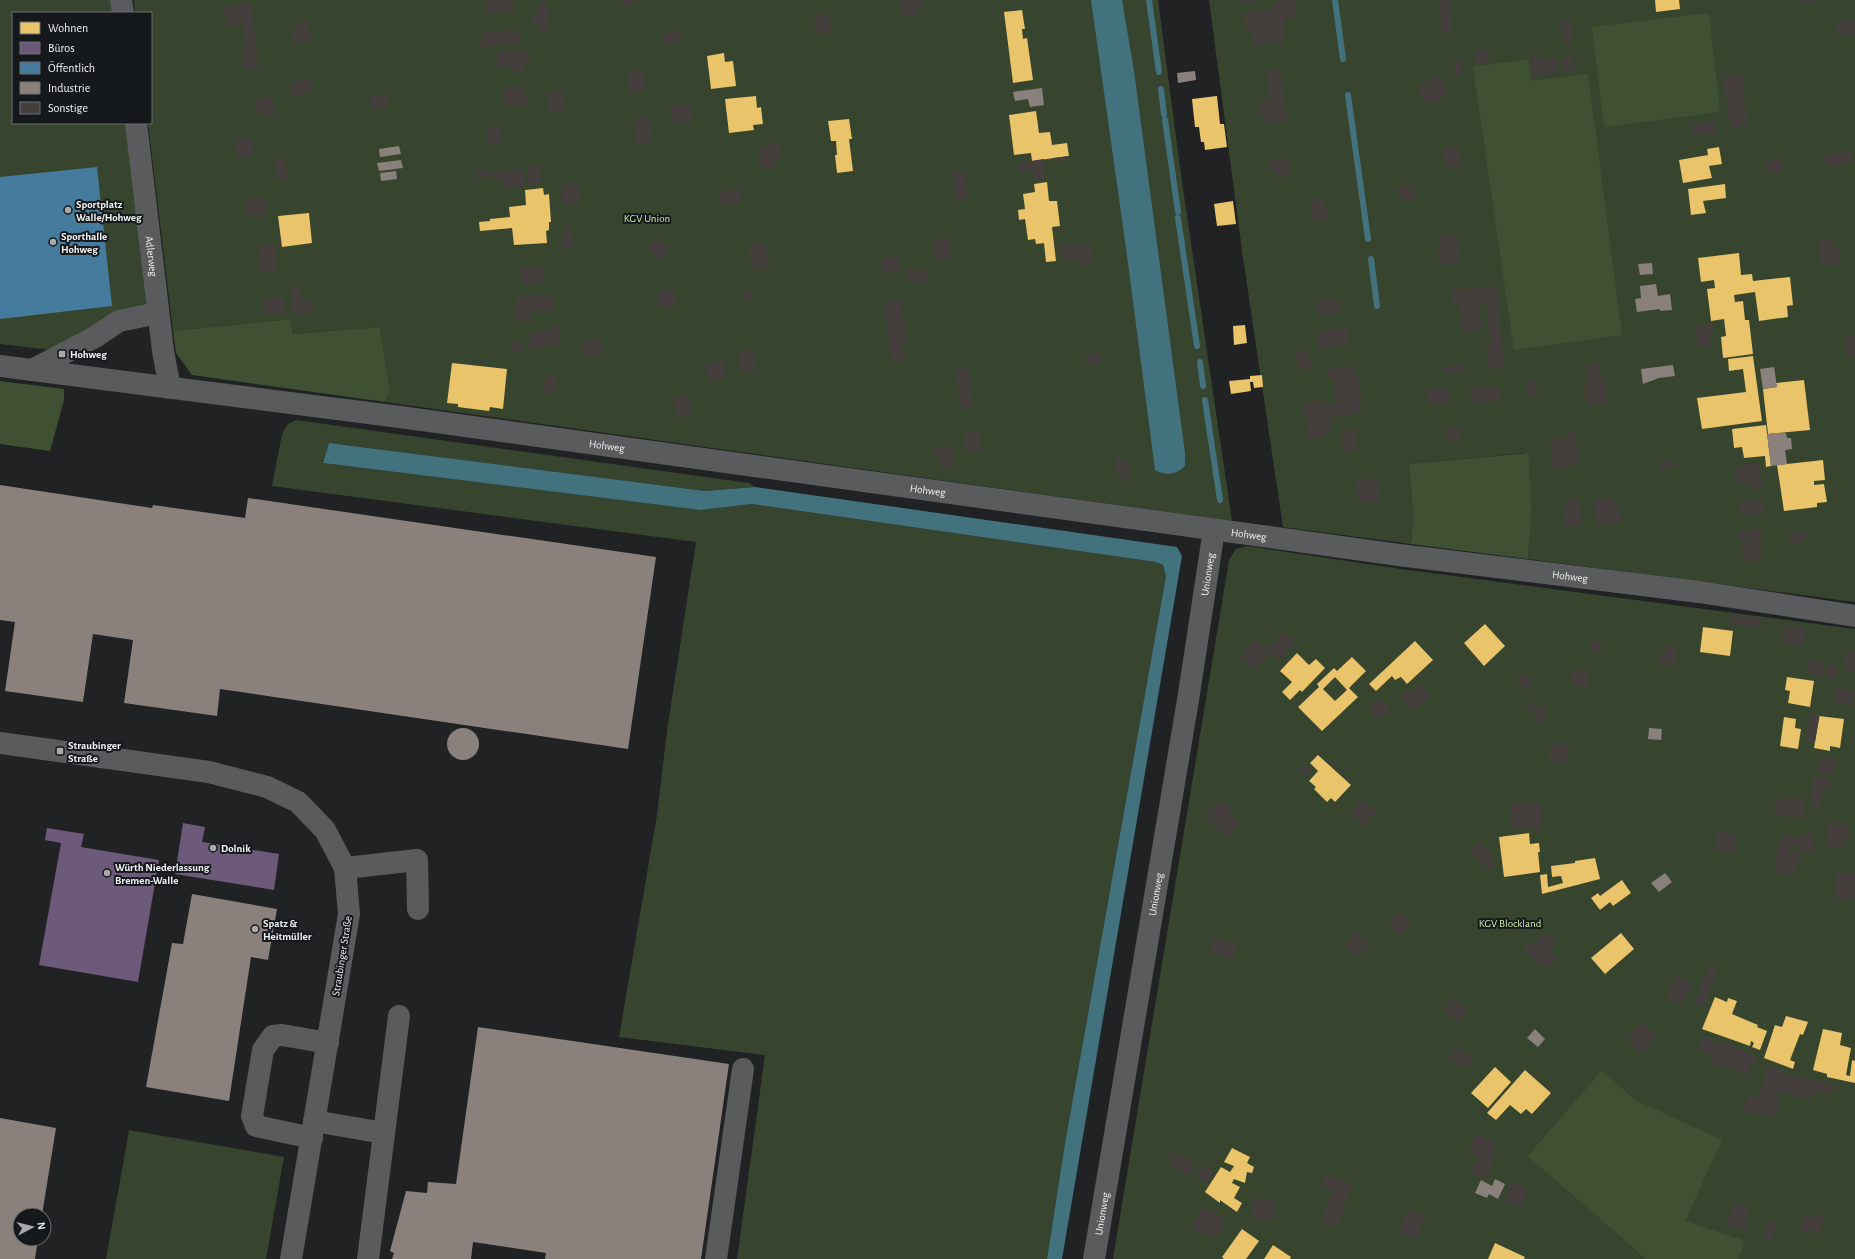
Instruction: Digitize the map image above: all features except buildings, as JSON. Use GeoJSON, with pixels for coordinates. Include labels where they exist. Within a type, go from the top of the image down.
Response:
{"type":"FeatureCollection","features":[{"type":"Feature","properties":{"kind":"street"},"geometry":{"type":"LineString","coordinates":[[121,0],[122,12]]}},
{"type":"Feature","properties":{"kind":"street","name":"Adlerweg"},"geometry":{"type":"LineString","coordinates":[[136,124],[158,313],[170,388]]}},
{"type":"Feature","properties":{"kind":"street"},"geometry":{"type":"LineString","coordinates":[[32,370],[95,337],[119,321],[158,313]]}},
{"type":"Feature","properties":{"kind":"street","name":"Hohweg"},"geometry":{"type":"LineString","coordinates":[[0,366],[400,417],[1399,555],[1699,592],[1855,616]]}},
{"type":"Feature","properties":{"kind":"street","name":"Unionweg"},"geometry":{"type":"LineString","coordinates":[[1094,1259],[1188,700],[1214,530]]}},
{"type":"Feature","properties":{"kind":"street","name":"Straubinger Straße"},"geometry":{"type":"LineString","coordinates":[[0,743],[194,770],[267,787],[298,802],[325,830],[345,868],[349,914],[291,1259]]}},
{"type":"Feature","properties":{"kind":"street"},"geometry":{"type":"LineString","coordinates":[[345,868],[417,860],[418,909]]}},
{"type":"Feature","properties":{"kind":"street"},"geometry":{"type":"LineString","coordinates":[[368,1259],[399,1016]]}},
{"type":"Feature","properties":{"kind":"street"},"geometry":{"type":"LineString","coordinates":[[328,1043],[282,1034],[272,1036],[263,1050],[252,1116],[256,1126],[384,1133]]}},
{"type":"Feature","properties":{"kind":"street"},"geometry":{"type":"LineString","coordinates":[[716,1259],[743,1069]]}},
{"type":"Feature","properties":{"kind":"green space","name":"Sportplatz Walle/Hohweg"},"geometry":{"type":"Polygon","coordinates":[[[0,0],[111,0],[112,12],[12,12],[12,124],[126,124],[149,309],[50,350],[0,344],[0,0]]]}},
{"type":"Feature","properties":{"kind":"green space","name":"KGV Union"},"geometry":{"type":"Polygon","coordinates":[[[134,0],[1158,0],[1181,175],[1232,521],[385,402],[390,391],[380,327],[293,334],[290,319],[173,331],[148,124],[152,124],[152,12],[135,12],[134,0]]]}},
{"type":"Feature","properties":{"kind":"green space"},"geometry":{"type":"Polygon","coordinates":[[[1209,0],[1855,0],[1855,602],[1528,559],[1532,509],[1527,453],[1409,464],[1413,516],[1411,544],[1283,527],[1243,258],[1209,0]]]}},
{"type":"Feature","properties":{"kind":"green space"},"geometry":{"type":"Polygon","coordinates":[[[1709,13],[1720,112],[1604,127],[1592,27],[1709,13]]]}},
{"type":"Feature","properties":{"kind":"green space"},"geometry":{"type":"Polygon","coordinates":[[[1529,59],[1532,81],[1588,74],[1622,335],[1514,350],[1473,67],[1529,59]]]}},
{"type":"Feature","properties":{"kind":"green space"},"geometry":{"type":"Polygon","coordinates":[[[290,319],[293,334],[380,327],[390,391],[385,402],[192,375],[176,353],[173,331],[290,319]]]}},
{"type":"Feature","properties":{"kind":"green space"},"geometry":{"type":"Polygon","coordinates":[[[0,381],[64,389],[64,400],[50,451],[0,444],[0,381]]]}},
{"type":"Feature","properties":{"kind":"green space"},"geometry":{"type":"Polygon","coordinates":[[[296,420],[749,483],[755,487],[705,491],[329,443],[323,463],[700,510],[752,504],[1156,562],[1163,565],[1166,576],[1065,1143],[1047,1259],[737,1259],[765,1055],[619,1037],[657,815],[667,731],[696,542],[272,486],[282,434],[288,424],[296,420]]]}},
{"type":"Feature","properties":{"kind":"green space"},"geometry":{"type":"Polygon","coordinates":[[[1528,453],[1532,509],[1528,559],[1411,544],[1413,516],[1409,464],[1528,453]]]}},
{"type":"Feature","properties":{"kind":"green space","name":"KGV Blockland"},"geometry":{"type":"Polygon","coordinates":[[[1247,546],[1401,569],[1855,629],[1855,1259],[1113,1259],[1229,560],[1236,549],[1247,546]]]}},
{"type":"Feature","properties":{"kind":"green space"},"geometry":{"type":"Polygon","coordinates":[[[1602,1070],[1635,1100],[1722,1140],[1685,1221],[1745,1241],[1738,1259],[1645,1259],[1528,1156],[1602,1070]]]}},
{"type":"Feature","properties":{"kind":"green space"},"geometry":{"type":"Polygon","coordinates":[[[129,1130],[284,1157],[266,1259],[106,1259],[129,1130]]]}},
{"type":"Feature","properties":{"kind":"water"},"geometry":{"type":"Polygon","coordinates":[[[1091,0],[1122,0],[1134,71],[1185,453],[1185,466],[1171,474],[1155,470],[1126,248],[1091,0]]]}},
{"type":"Feature","properties":{"kind":"water"},"geometry":{"type":"Polygon","coordinates":[[[329,443],[705,491],[755,487],[1177,547],[1182,556],[1062,1259],[1047,1259],[1065,1143],[1166,576],[1163,565],[1156,562],[752,504],[700,510],[323,463],[329,443]]]}},
{"type":"Feature","properties":{"kind":"waterway"},"geometry":{"type":"LineString","coordinates":[[1149,0],[1159,72]]}},
{"type":"Feature","properties":{"kind":"waterway"},"geometry":{"type":"LineString","coordinates":[[1335,0],[1343,59]]}},
{"type":"Feature","properties":{"kind":"waterway"},"geometry":{"type":"LineString","coordinates":[[1161,89],[1164,115]]}},
{"type":"Feature","properties":{"kind":"waterway"},"geometry":{"type":"LineString","coordinates":[[1348,95],[1368,239]]}},
{"type":"Feature","properties":{"kind":"waterway"},"geometry":{"type":"LineString","coordinates":[[1165,120],[1178,212]]}},
{"type":"Feature","properties":{"kind":"waterway"},"geometry":{"type":"LineString","coordinates":[[1178,218],[1197,346]]}},
{"type":"Feature","properties":{"kind":"waterway"},"geometry":{"type":"LineString","coordinates":[[1371,259],[1377,306]]}},
{"type":"Feature","properties":{"kind":"waterway"},"geometry":{"type":"LineString","coordinates":[[1200,362],[1203,386]]}},
{"type":"Feature","properties":{"kind":"waterway"},"geometry":{"type":"LineString","coordinates":[[1205,400],[1220,500]]}},
{"type":"Feature","properties":{"kind":"place","name":"Sportplatz Walle/Hohweg"},"geometry":{"type":"Point","coordinates":[68,210]}},
{"type":"Feature","properties":{"kind":"place","name":"Sporthalle Hohweg"},"geometry":{"type":"Point","coordinates":[53,242]}},
{"type":"Feature","properties":{"kind":"place","name":"Hohweg"},"geometry":{"type":"Point","coordinates":[62,354]}},
{"type":"Feature","properties":{"kind":"place","name":"Straubinger Straße"},"geometry":{"type":"Point","coordinates":[60,751]}},
{"type":"Feature","properties":{"kind":"place","name":"Dolnik"},"geometry":{"type":"Point","coordinates":[213,848]}},
{"type":"Feature","properties":{"kind":"place","name":"Würth Niederlassung Bremen-Walle"},"geometry":{"type":"Point","coordinates":[107,873]}},
{"type":"Feature","properties":{"kind":"place","name":"Spatz & Heitmüller"},"geometry":{"type":"Point","coordinates":[255,929]}}]}
